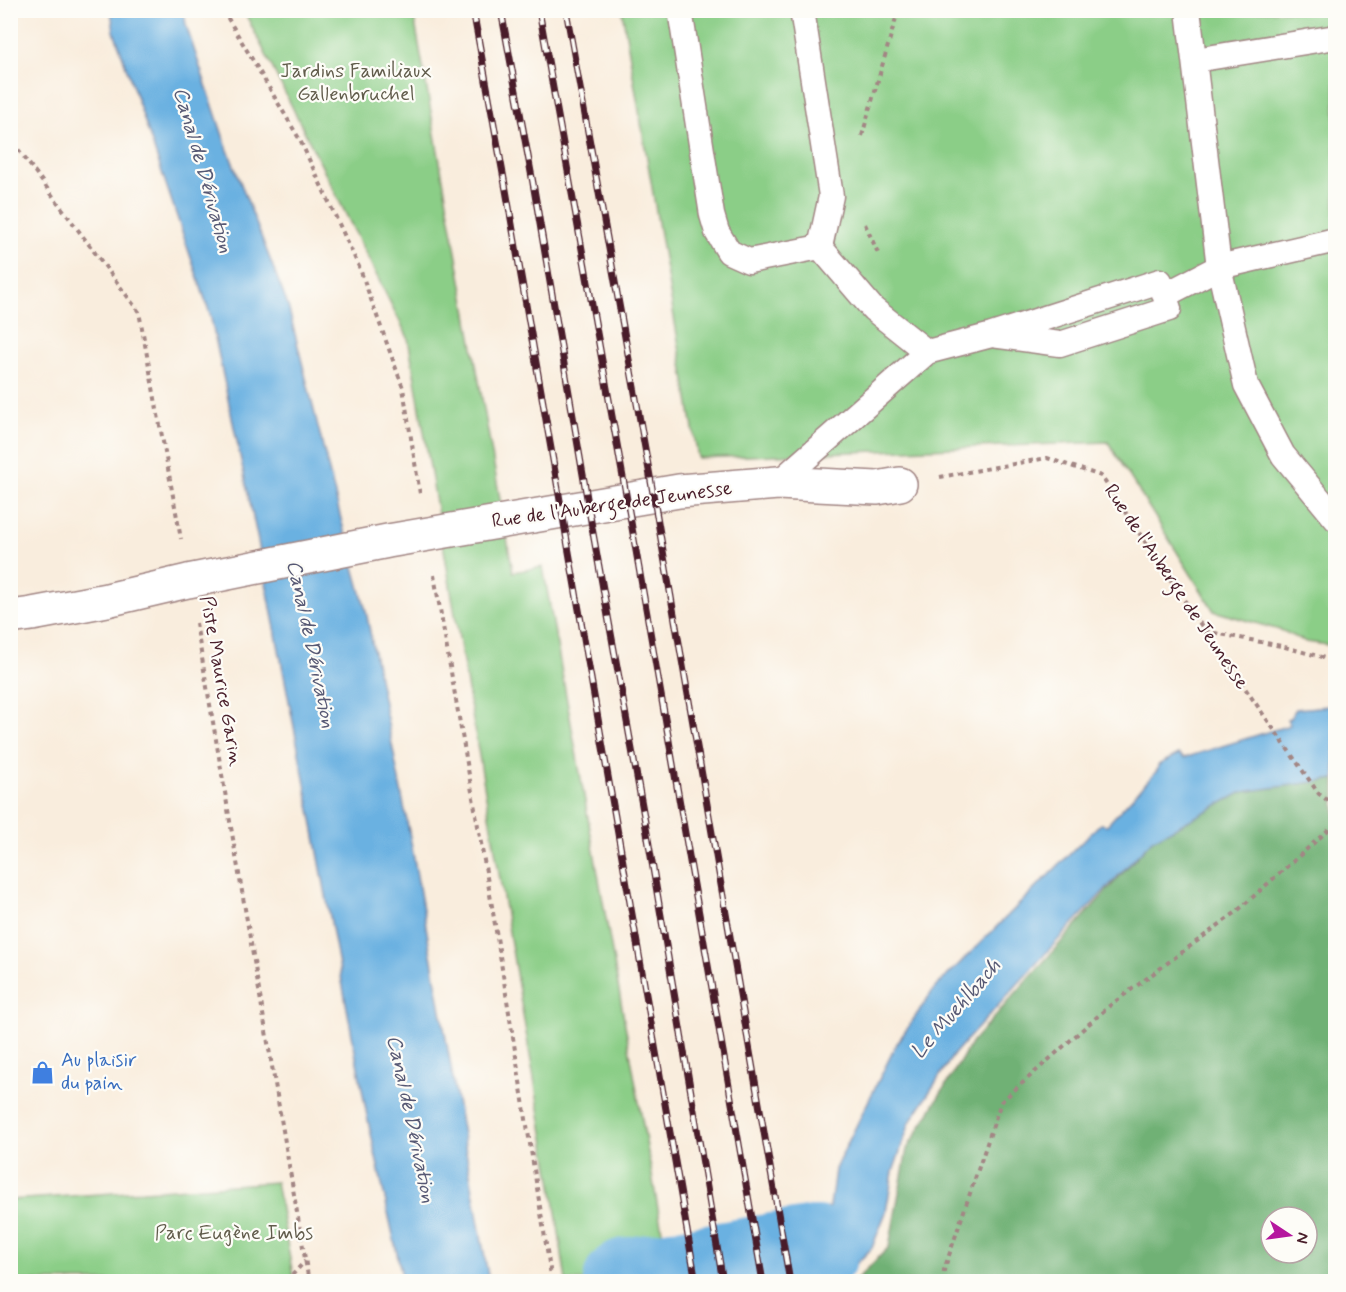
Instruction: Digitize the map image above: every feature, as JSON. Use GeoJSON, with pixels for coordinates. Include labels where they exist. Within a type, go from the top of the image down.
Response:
{"type":"FeatureCollection","features":[{"type":"Feature","properties":{"kind":"street","name":"Rue de l'Auberge de Jeunesse"},"geometry":{"type":"LineString","coordinates":[[10,617],[107,600],[388,541],[679,491],[777,483],[877,488],[900,484]]}},
{"type":"Feature","properties":{"kind":"lane"},"geometry":{"type":"LineString","coordinates":[[680,10],[712,215],[717,232],[729,252],[749,261],[820,247]]}},
{"type":"Feature","properties":{"kind":"lane"},"geometry":{"type":"LineString","coordinates":[[802,10],[831,196],[820,247]]}},
{"type":"Feature","properties":{"kind":"lane"},"geometry":{"type":"LineString","coordinates":[[1188,10],[1219,267],[1246,385],[1283,455],[1335,519]]}},
{"type":"Feature","properties":{"kind":"lane"},"geometry":{"type":"LineString","coordinates":[[1195,60],[1335,37]]}},
{"type":"Feature","properties":{"kind":"lane"},"geometry":{"type":"LineString","coordinates":[[777,483],[927,352],[992,335],[1160,281],[1165,295],[1219,267],[1335,240]]}},
{"type":"Feature","properties":{"kind":"lane"},"geometry":{"type":"LineString","coordinates":[[820,247],[873,309],[927,352]]}},
{"type":"Feature","properties":{"kind":"path"},"geometry":{"type":"LineString","coordinates":[[10,41],[17,10]]}},
{"type":"Feature","properties":{"kind":"path"},"geometry":{"type":"LineString","coordinates":[[223,10],[300,140],[360,268],[403,388],[494,918],[552,1281]]}},
{"type":"Feature","properties":{"kind":"path"},"geometry":{"type":"LineString","coordinates":[[859,147],[895,21],[902,10]]}},
{"type":"Feature","properties":{"kind":"path","name":"Piste Maurice Garin"},"geometry":{"type":"LineString","coordinates":[[10,124],[18,149],[139,312],[189,581],[309,1281]]}},
{"type":"Feature","properties":{"kind":"path"},"geometry":{"type":"LineString","coordinates":[[864,223],[891,279],[873,309]]}},
{"type":"Feature","properties":{"kind":"path","name":"Rue de l'Auberge de Jeunesse"},"geometry":{"type":"LineString","coordinates":[[900,484],[1047,458],[1101,476],[1205,631],[1319,794],[1335,807]]}},
{"type":"Feature","properties":{"kind":"path"},"geometry":{"type":"LineString","coordinates":[[1205,631],[1281,646],[1335,661]]}},
{"type":"Feature","properties":{"kind":"path"},"geometry":{"type":"LineString","coordinates":[[943,1281],[944,1270],[1001,1102],[1108,1007],[1234,913],[1335,823]]}},
{"type":"Feature","properties":{"kind":"path"},"geometry":{"type":"LineString","coordinates":[[286,1281],[305,1261]]}},
{"type":"Feature","properties":{"kind":"green space","name":"Jardins Familiaux Gallenbruchel"},"geometry":{"type":"Polygon","coordinates":[[[244,11],[413,11],[513,572],[543,567],[671,1281],[566,1281],[552,1185],[408,338],[244,11]]]}},
{"type":"Feature","properties":{"kind":"green space"},"geometry":{"type":"Polygon","coordinates":[[[622,11],[1335,11],[1335,646],[1306,642],[1283,631],[1214,611],[1108,442],[698,458],[622,11]]]}},
{"type":"Feature","properties":{"kind":"green space"},"geometry":{"type":"Polygon","coordinates":[[[1335,779],[1335,1281],[854,1282],[889,1247],[907,1149],[972,1042],[1152,840],[1242,792],[1335,779]]]}},
{"type":"Feature","properties":{"kind":"green space","name":"Parc Eugène Imbs"},"geometry":{"type":"Polygon","coordinates":[[[276,1182],[294,1281],[11,1281],[11,1200],[276,1182]]]}},
{"type":"Feature","properties":{"kind":"water","name":"Canal de Dérivation"},"geometry":{"type":"Polygon","coordinates":[[[111,11],[184,11],[186,25],[226,145],[288,306],[366,611],[411,842],[489,1281],[403,1281],[367,1116],[257,536],[210,314],[114,31],[111,11]]]}},
{"type":"Feature","properties":{"kind":"water"},"geometry":{"type":"Polygon","coordinates":[[[1335,706],[1335,779],[1242,792],[1152,840],[954,1054],[910,1122],[893,1172],[886,1212],[872,1248],[854,1266],[814,1276],[806,1219],[830,1207],[835,1169],[896,1045],[934,989],[1100,824],[1107,825],[1155,773],[1158,765],[1179,754],[1184,758],[1290,725],[1287,719],[1296,709],[1335,706]]]}},
{"type":"Feature","properties":{"kind":"waterway","name":"Le Muehlbach"},"geometry":{"type":"LineString","coordinates":[[627,1282],[815,1250]]}},
{"type":"Feature","properties":{"kind":"railway"},"geometry":{"type":"LineString","coordinates":[[473,10],[696,1282]]}},
{"type":"Feature","properties":{"kind":"railway"},"geometry":{"type":"LineString","coordinates":[[501,10],[647,833],[723,1282]]}},
{"type":"Feature","properties":{"kind":"railway"},"geometry":{"type":"LineString","coordinates":[[539,10],[631,522],[763,1282]]}},
{"type":"Feature","properties":{"kind":"railway"},"geometry":{"type":"LineString","coordinates":[[566,10],[650,476],[790,1282]]}},
{"type":"Feature","properties":{"kind":"place","name":"Au plaisir du pain"},"geometry":{"type":"Point","coordinates":[43,1072]}}]}
